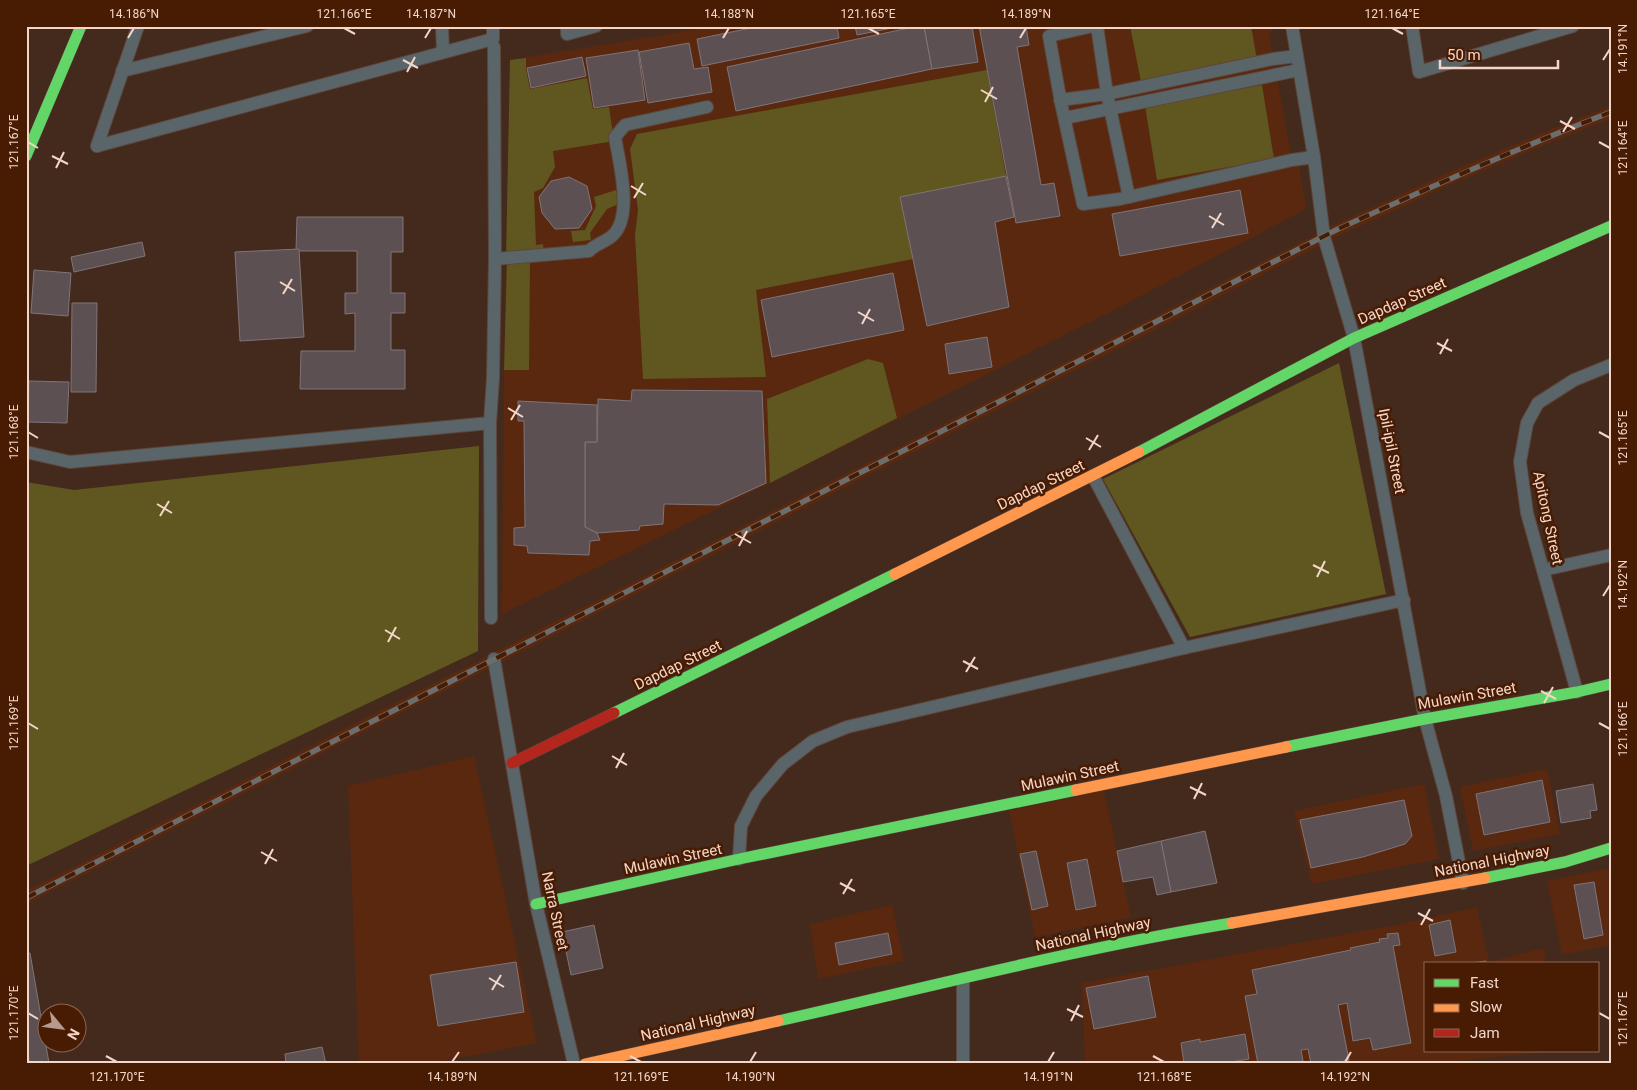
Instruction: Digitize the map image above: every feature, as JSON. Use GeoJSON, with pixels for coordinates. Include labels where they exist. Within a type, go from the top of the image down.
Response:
{"type":"FeatureCollection","features":[{"type":"Feature","properties":{"kind":"street"},"geometry":{"type":"LineString","coordinates":[[26,156],[81,26]]}},
{"type":"Feature","properties":{"kind":"street"},"geometry":{"type":"LineString","coordinates":[[138,26],[97,146],[493,39],[493,26]]}},
{"type":"Feature","properties":{"kind":"street"},"geometry":{"type":"LineString","coordinates":[[122,71],[270,31],[307,26]]}},
{"type":"Feature","properties":{"kind":"street"},"geometry":{"type":"LineString","coordinates":[[442,26],[443,52]]}},
{"type":"Feature","properties":{"kind":"street"},"geometry":{"type":"LineString","coordinates":[[567,26],[567,34],[596,26]]}},
{"type":"Feature","properties":{"kind":"street"},"geometry":{"type":"LineString","coordinates":[[1129,198],[1095,26],[1049,36],[1060,100],[1083,204],[1129,198],[1292,160],[1314,157]]}},
{"type":"Feature","properties":{"kind":"street","name":"Ipil-ipil Street"},"geometry":{"type":"LineString","coordinates":[[1292,26],[1314,157],[1324,237],[1354,338],[1425,719],[1446,796],[1463,883]]}},
{"type":"Feature","properties":{"kind":"street"},"geometry":{"type":"LineString","coordinates":[[1412,26],[1419,72],[1573,26]]}},
{"type":"Feature","properties":{"kind":"street"},"geometry":{"type":"LineString","coordinates":[[491,618],[490,423],[493,378],[495,260],[494,47]]}},
{"type":"Feature","properties":{"kind":"street"},"geometry":{"type":"LineString","coordinates":[[1060,100],[1107,94],[1273,59],[1297,56]]}},
{"type":"Feature","properties":{"kind":"street"},"geometry":{"type":"LineString","coordinates":[[1065,118],[1298,70]]}},
{"type":"Feature","properties":{"kind":"street"},"geometry":{"type":"LineString","coordinates":[[495,260],[589,251],[596,244],[612,236],[622,221],[624,205],[615,137],[626,125],[707,107]]}},
{"type":"Feature","properties":{"kind":"street","name":"Dapdap Street"},"geometry":{"type":"LineString","coordinates":[[512,763],[1093,476],[1354,338],[1611,226]]}},
{"type":"Feature","properties":{"kind":"street","name":"Apitong Street"},"geometry":{"type":"LineString","coordinates":[[1577,692],[1527,513],[1520,462],[1526,423],[1538,403],[1574,380],[1611,365]]}},
{"type":"Feature","properties":{"kind":"street"},"geometry":{"type":"LineString","coordinates":[[26,452],[70,462],[490,423]]}},
{"type":"Feature","properties":{"kind":"street"},"geometry":{"type":"LineString","coordinates":[[1093,476],[1184,648]]}},
{"type":"Feature","properties":{"kind":"street"},"geometry":{"type":"LineString","coordinates":[[1543,570],[1611,555]]}},
{"type":"Feature","properties":{"kind":"street"},"geometry":{"type":"LineString","coordinates":[[739,859],[741,826],[756,796],[783,764],[813,741],[847,727],[1184,648],[1404,600]]}},
{"type":"Feature","properties":{"kind":"street","name":"Narra Street"},"geometry":{"type":"LineString","coordinates":[[494,660],[536,904],[574,1064]]}},
{"type":"Feature","properties":{"kind":"street","name":"Mulawin Street"},"geometry":{"type":"LineString","coordinates":[[536,904],[739,859],[1425,719],[1577,692],[1611,684]]}},
{"type":"Feature","properties":{"kind":"street","name":"National Highway"},"geometry":{"type":"LineString","coordinates":[[585,1064],[963,979],[1073,952],[1463,883],[1565,862],[1611,848]]}},
{"type":"Feature","properties":{"kind":"street"},"geometry":{"type":"LineString","coordinates":[[963,979],[963,1064]]}},
{"type":"Feature","properties":{"kind":"shaded area"},"geometry":{"type":"Polygon","coordinates":[[[717,26],[1271,26],[1272,31],[1269,34],[1293,167],[1299,166],[1306,209],[1112,311],[770,483],[502,614],[504,370],[510,60],[717,26]]]}},
{"type":"Feature","properties":{"kind":"shaded area"},"geometry":{"type":"Polygon","coordinates":[[[1130,26],[1251,26],[1257,60],[1141,82],[1130,26]]]}},
{"type":"Feature","properties":{"kind":"shaded area"},"geometry":{"type":"Polygon","coordinates":[[[526,58],[530,89],[587,78],[593,109],[609,107],[614,141],[553,151],[555,167],[543,188],[534,192],[536,245],[543,244],[544,254],[506,256],[510,60],[526,58]]]}},
{"type":"Feature","properties":{"kind":"shaded area"},"geometry":{"type":"Polygon","coordinates":[[[987,70],[1006,176],[901,197],[913,259],[756,290],[766,377],[643,379],[635,235],[638,210],[630,149],[637,134],[987,70]]]}},
{"type":"Feature","properties":{"kind":"shaded area"},"geometry":{"type":"Polygon","coordinates":[[[1262,85],[1274,159],[1157,180],[1145,106],[1262,85]]]}},
{"type":"Feature","properties":{"kind":"shaded area"},"geometry":{"type":"Polygon","coordinates":[[[1611,106],[1611,119],[1445,187],[1341,235],[26,904],[26,891],[1336,224],[1440,176],[1611,106]]]}},
{"type":"Feature","properties":{"kind":"shaded area"},"geometry":{"type":"Polygon","coordinates":[[[616,190],[619,204],[607,209],[590,233],[591,240],[573,242],[571,231],[585,230],[596,206],[594,197],[616,190]]]}},
{"type":"Feature","properties":{"kind":"shaded area"},"geometry":{"type":"Polygon","coordinates":[[[530,260],[529,370],[504,370],[507,261],[530,260]]]}},
{"type":"Feature","properties":{"kind":"shaded area"},"geometry":{"type":"Polygon","coordinates":[[[868,359],[883,363],[897,418],[770,483],[767,399],[868,359]]]}},
{"type":"Feature","properties":{"kind":"shaded area"},"geometry":{"type":"Polygon","coordinates":[[[1339,363],[1386,594],[1190,637],[1103,479],[1339,363]]]}},
{"type":"Feature","properties":{"kind":"shaded area"},"geometry":{"type":"Polygon","coordinates":[[[479,446],[478,651],[26,866],[26,482],[74,490],[479,446]]]}},
{"type":"Feature","properties":{"kind":"shaded area"},"geometry":{"type":"Polygon","coordinates":[[[474,756],[537,1043],[427,1064],[359,1064],[348,786],[474,756]]]}},
{"type":"Feature","properties":{"kind":"shaded area"},"geometry":{"type":"Polygon","coordinates":[[[1547,769],[1560,834],[1473,851],[1460,787],[1547,769]]]}},
{"type":"Feature","properties":{"kind":"shaded area"},"geometry":{"type":"Polygon","coordinates":[[[1424,784],[1439,859],[1312,884],[1294,811],[1424,784]]]}},
{"type":"Feature","properties":{"kind":"shaded area"},"geometry":{"type":"Polygon","coordinates":[[[1104,791],[1131,917],[1035,937],[1009,811],[1104,791]]]}},
{"type":"Feature","properties":{"kind":"shaded area"},"geometry":{"type":"Polygon","coordinates":[[[1611,868],[1611,945],[1562,955],[1547,881],[1611,868]]]}},
{"type":"Feature","properties":{"kind":"shaded area"},"geometry":{"type":"Polygon","coordinates":[[[892,905],[904,961],[818,979],[810,924],[892,905]]]}},
{"type":"Feature","properties":{"kind":"shaded area"},"geometry":{"type":"Polygon","coordinates":[[[1477,907],[1489,962],[1424,962],[1424,1052],[1546,1052],[1427,1064],[1085,1064],[1082,983],[1401,924],[1477,907]]]}},
{"type":"Feature","properties":{"kind":"shaded area"},"geometry":{"type":"Polygon","coordinates":[[[1544,948],[1546,962],[1489,962],[1544,948]]]}},
{"type":"Feature","properties":{"kind":"building"},"geometry":{"type":"Polygon","coordinates":[[[761,26],[837,26],[839,38],[702,66],[697,39],[761,26]]]}},
{"type":"Feature","properties":{"kind":"building"},"geometry":{"type":"Polygon","coordinates":[[[855,26],[902,26],[857,35],[855,26]]]}},
{"type":"Feature","properties":{"kind":"building"},"geometry":{"type":"Polygon","coordinates":[[[924,26],[932,69],[736,111],[727,67],[924,26]]]}},
{"type":"Feature","properties":{"kind":"building"},"geometry":{"type":"Polygon","coordinates":[[[924,26],[972,26],[978,62],[932,69],[924,26]]]}},
{"type":"Feature","properties":{"kind":"building"},"geometry":{"type":"Polygon","coordinates":[[[979,26],[1026,26],[1029,45],[1017,47],[1041,185],[1054,183],[1060,216],[1016,223],[979,26]]]}},
{"type":"Feature","properties":{"kind":"building"},"geometry":{"type":"Polygon","coordinates":[[[689,43],[694,69],[708,67],[712,92],[648,103],[639,52],[689,43]]]}},
{"type":"Feature","properties":{"kind":"building"},"geometry":{"type":"Polygon","coordinates":[[[638,50],[645,100],[594,108],[586,58],[638,50]]]}},
{"type":"Feature","properties":{"kind":"building"},"geometry":{"type":"Polygon","coordinates":[[[582,57],[586,76],[531,88],[527,68],[582,57]]]}},
{"type":"Feature","properties":{"kind":"building"},"geometry":{"type":"Polygon","coordinates":[[[1006,176],[1014,217],[995,222],[1009,307],[927,326],[900,197],[1006,176]]]}},
{"type":"Feature","properties":{"kind":"building"},"geometry":{"type":"Polygon","coordinates":[[[569,177],[587,186],[592,209],[579,228],[555,229],[542,213],[539,197],[551,181],[569,177]]]}},
{"type":"Feature","properties":{"kind":"building"},"geometry":{"type":"Polygon","coordinates":[[[1240,190],[1248,233],[1120,256],[1112,214],[1240,190]]]}},
{"type":"Feature","properties":{"kind":"building"},"geometry":{"type":"Polygon","coordinates":[[[297,217],[403,217],[403,252],[391,252],[391,293],[405,293],[405,313],[391,313],[391,350],[405,350],[405,389],[300,389],[301,351],[355,351],[355,313],[345,314],[345,293],[357,293],[357,251],[296,251],[297,217]]]}},
{"type":"Feature","properties":{"kind":"building"},"geometry":{"type":"Polygon","coordinates":[[[142,242],[145,256],[74,272],[71,257],[142,242]]]}},
{"type":"Feature","properties":{"kind":"building"},"geometry":{"type":"Polygon","coordinates":[[[299,249],[304,337],[240,341],[235,252],[299,249]]]}},
{"type":"Feature","properties":{"kind":"building"},"geometry":{"type":"Polygon","coordinates":[[[34,270],[71,273],[68,316],[31,313],[34,270]]]}},
{"type":"Feature","properties":{"kind":"building"},"geometry":{"type":"Polygon","coordinates":[[[893,273],[904,330],[772,357],[761,300],[893,273]]]}},
{"type":"Feature","properties":{"kind":"building"},"geometry":{"type":"Polygon","coordinates":[[[72,303],[97,303],[96,392],[71,392],[72,303]]]}},
{"type":"Feature","properties":{"kind":"building"},"geometry":{"type":"Polygon","coordinates":[[[987,337],[992,367],[949,374],[945,344],[987,337]]]}},
{"type":"Feature","properties":{"kind":"building"},"geometry":{"type":"Polygon","coordinates":[[[29,381],[69,382],[67,423],[28,422],[29,381]]]}},
{"type":"Feature","properties":{"kind":"building"},"geometry":{"type":"Polygon","coordinates":[[[632,390],[762,391],[766,483],[718,505],[664,504],[663,524],[640,526],[639,530],[597,533],[585,527],[585,442],[597,442],[598,399],[631,401],[632,390]]]}},
{"type":"Feature","properties":{"kind":"building"},"geometry":{"type":"Polygon","coordinates":[[[518,401],[597,405],[597,442],[585,442],[585,527],[597,533],[600,540],[590,541],[589,555],[528,553],[527,546],[514,545],[514,528],[525,527],[524,421],[518,421],[518,401]]]}},
{"type":"Feature","properties":{"kind":"building"},"geometry":{"type":"Polygon","coordinates":[[[1542,780],[1550,822],[1484,835],[1476,794],[1542,780]]]}},
{"type":"Feature","properties":{"kind":"building"},"geometry":{"type":"Polygon","coordinates":[[[1593,784],[1597,810],[1590,811],[1591,818],[1561,823],[1556,791],[1593,784]]]}},
{"type":"Feature","properties":{"kind":"building"},"geometry":{"type":"Polygon","coordinates":[[[1404,800],[1412,836],[1405,844],[1363,857],[1311,868],[1300,820],[1404,800]]]}},
{"type":"Feature","properties":{"kind":"building"},"geometry":{"type":"Polygon","coordinates":[[[1205,831],[1217,883],[1171,892],[1161,841],[1205,831]]]}},
{"type":"Feature","properties":{"kind":"building"},"geometry":{"type":"Polygon","coordinates":[[[1161,841],[1171,892],[1157,895],[1153,877],[1123,882],[1117,851],[1161,841]]]}},
{"type":"Feature","properties":{"kind":"building"},"geometry":{"type":"Polygon","coordinates":[[[1036,851],[1048,906],[1032,910],[1020,854],[1036,851]]]}},
{"type":"Feature","properties":{"kind":"building"},"geometry":{"type":"Polygon","coordinates":[[[1087,859],[1096,906],[1076,910],[1067,863],[1087,859]]]}},
{"type":"Feature","properties":{"kind":"building"},"geometry":{"type":"Polygon","coordinates":[[[1594,882],[1603,935],[1584,939],[1574,885],[1594,882]]]}},
{"type":"Feature","properties":{"kind":"building"},"geometry":{"type":"Polygon","coordinates":[[[1450,920],[1456,952],[1435,956],[1429,925],[1450,920]]]}},
{"type":"Feature","properties":{"kind":"building"},"geometry":{"type":"Polygon","coordinates":[[[594,925],[603,968],[571,975],[562,932],[594,925]]]}},
{"type":"Feature","properties":{"kind":"building"},"geometry":{"type":"Polygon","coordinates":[[[888,933],[892,954],[839,965],[835,943],[888,933]]]}},
{"type":"Feature","properties":{"kind":"building"},"geometry":{"type":"Polygon","coordinates":[[[1398,933],[1400,945],[1393,946],[1411,1043],[1373,1050],[1370,1038],[1353,1041],[1347,1003],[1338,1005],[1349,1060],[1331,1064],[1311,1064],[1308,1049],[1301,1050],[1303,1061],[1289,1064],[1258,1064],[1245,996],[1257,994],[1252,970],[1351,950],[1350,948],[1380,942],[1379,939],[1388,938],[1387,934],[1398,933]]]}},
{"type":"Feature","properties":{"kind":"building"},"geometry":{"type":"Polygon","coordinates":[[[30,953],[38,1002],[38,1052],[47,1052],[49,1063],[47,1064],[30,1064],[26,1043],[26,954],[30,953]]]}},
{"type":"Feature","properties":{"kind":"building"},"geometry":{"type":"Polygon","coordinates":[[[516,962],[524,1012],[438,1026],[430,975],[516,962]]]}},
{"type":"Feature","properties":{"kind":"building"},"geometry":{"type":"Polygon","coordinates":[[[1148,976],[1156,1017],[1094,1029],[1086,988],[1148,976]]]}},
{"type":"Feature","properties":{"kind":"building"},"geometry":{"type":"Polygon","coordinates":[[[1245,1034],[1249,1059],[1220,1064],[1184,1064],[1181,1043],[1200,1039],[1200,1042],[1245,1034]]]}},
{"type":"Feature","properties":{"kind":"building"},"geometry":{"type":"Polygon","coordinates":[[[322,1047],[326,1064],[286,1064],[285,1054],[322,1047]]]}},
{"type":"Feature","properties":{"kind":"railway"},"geometry":{"type":"LineString","coordinates":[[26,898],[1338,229],[1473,169],[1611,112]]}},
{"type":"Feature","properties":{"kind":"traffic: fast"},"geometry":{"type":"LineString","coordinates":[[26,156],[81,26]]}},
{"type":"Feature","properties":{"kind":"traffic: fast"},"geometry":{"type":"LineString","coordinates":[[1139,452],[1354,338],[1611,226]]}},
{"type":"Feature","properties":{"kind":"traffic: fast"},"geometry":{"type":"LineString","coordinates":[[614,713],[895,574]]}},
{"type":"Feature","properties":{"kind":"traffic: fast"},"geometry":{"type":"LineString","coordinates":[[1286,747],[1611,684]]}},
{"type":"Feature","properties":{"kind":"traffic: fast"},"geometry":{"type":"LineString","coordinates":[[536,904],[739,859],[1076,790]]}},
{"type":"Feature","properties":{"kind":"traffic: fast"},"geometry":{"type":"LineString","coordinates":[[1485,878],[1565,862],[1611,848]]}},
{"type":"Feature","properties":{"kind":"traffic: fast"},"geometry":{"type":"LineString","coordinates":[[778,1021],[1061,956],[1232,923]]}},
{"type":"Feature","properties":{"kind":"traffic: slow"},"geometry":{"type":"LineString","coordinates":[[895,574],[1139,452]]}},
{"type":"Feature","properties":{"kind":"traffic: slow"},"geometry":{"type":"LineString","coordinates":[[1076,790],[1286,747]]}},
{"type":"Feature","properties":{"kind":"traffic: slow"},"geometry":{"type":"LineString","coordinates":[[1232,923],[1485,878]]}},
{"type":"Feature","properties":{"kind":"traffic: slow"},"geometry":{"type":"LineString","coordinates":[[585,1064],[778,1021]]}},
{"type":"Feature","properties":{"kind":"traffic: jam"},"geometry":{"type":"LineString","coordinates":[[512,763],[614,713]]}}]}
